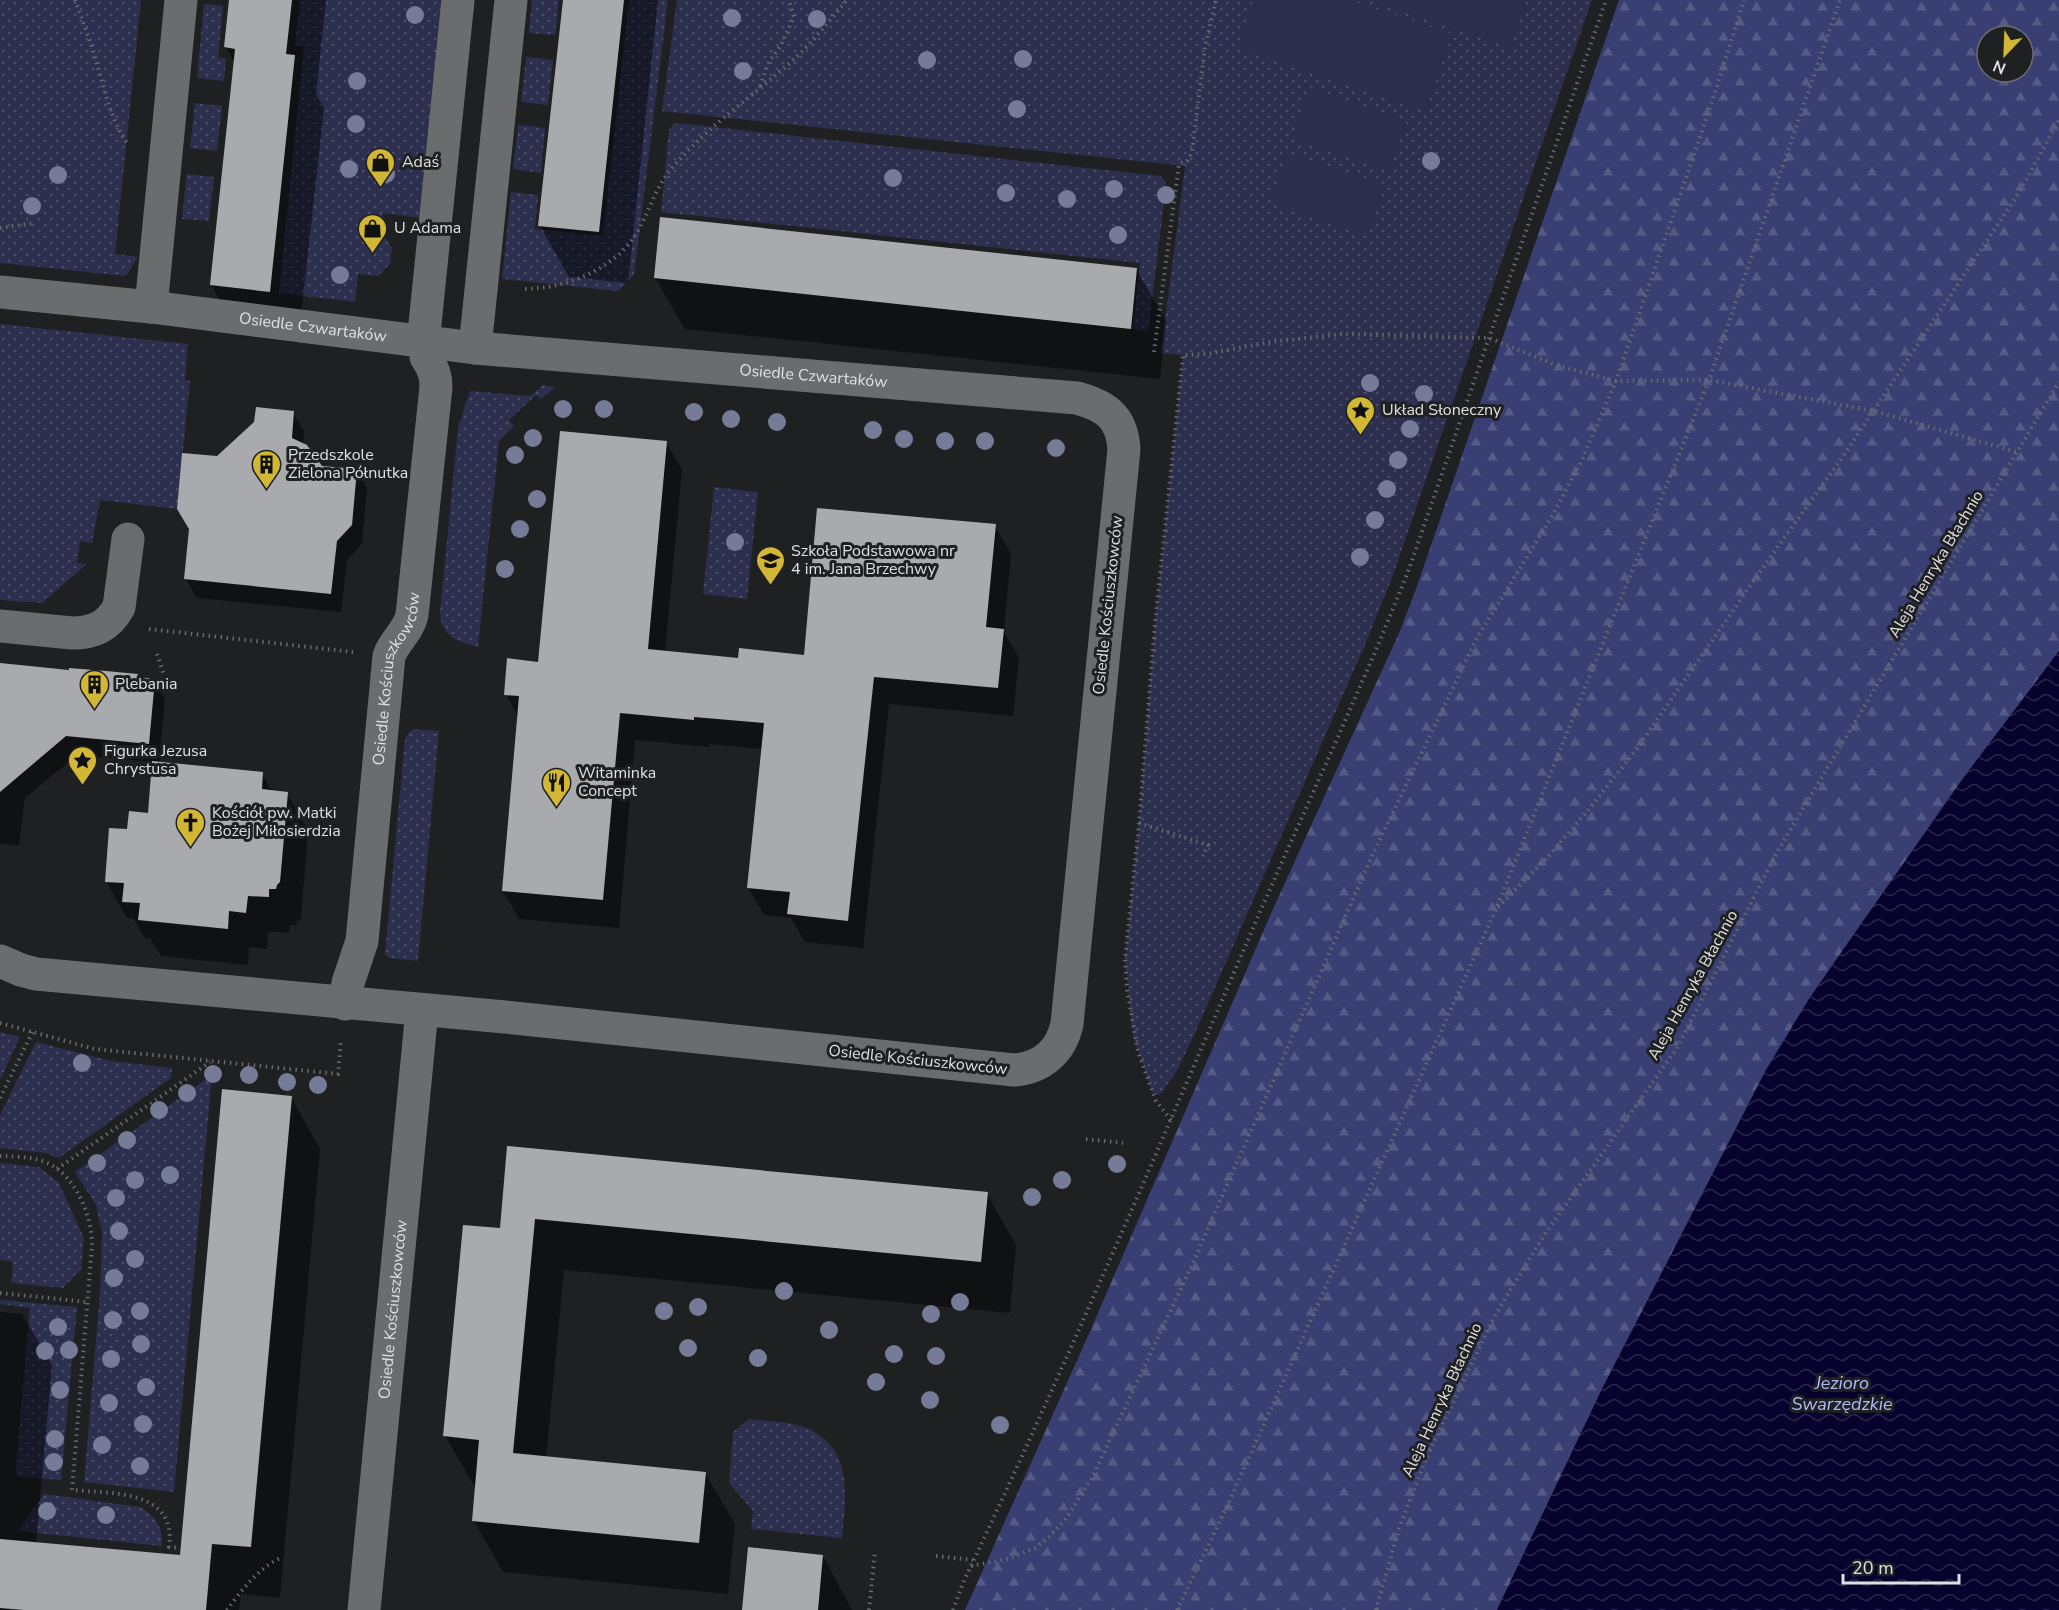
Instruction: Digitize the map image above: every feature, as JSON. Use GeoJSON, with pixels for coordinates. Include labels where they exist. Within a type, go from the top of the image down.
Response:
{"type":"FeatureCollection","features":[{"type":"Feature","properties":{"kind":"street"},"geometry":{"type":"LineString","coordinates":[[151,307],[181,0]]}},
{"type":"Feature","properties":{"kind":"street"},"geometry":{"type":"LineString","coordinates":[[424,324],[458,0]]}},
{"type":"Feature","properties":{"kind":"street"},"geometry":{"type":"LineString","coordinates":[[475,348],[511,0]]}},
{"type":"Feature","properties":{"kind":"street","name":"Osiedle Czwartaków"},"geometry":{"type":"LineString","coordinates":[[0,291],[151,307],[475,348],[1077,398],[1095,404],[1112,415],[1118,424],[1124,449]]}},
{"type":"Feature","properties":{"kind":"street","name":"Osiedle Kościuszkowców"},"geometry":{"type":"LineString","coordinates":[[345,1004],[348,983],[362,941],[389,656],[406,632],[412,615],[436,387],[433,366],[426,357]]}},
{"type":"Feature","properties":{"kind":"street","name":"Osiedle Kościuszkowców"},"geometry":{"type":"LineString","coordinates":[[0,961],[36,974],[422,1010],[1014,1070],[1036,1065],[1053,1055],[1062,1040],[1067,1024],[1124,449]]}},
{"type":"Feature","properties":{"kind":"street"},"geometry":{"type":"LineString","coordinates":[[0,626],[72,633],[83,633],[101,628],[115,615],[119,607],[128,539]]}},
{"type":"Feature","properties":{"kind":"street","name":"Osiedle Kościuszkowców"},"geometry":{"type":"LineString","coordinates":[[364,1610],[422,1010]]}},
{"type":"Feature","properties":{"kind":"path"},"geometry":{"type":"LineString","coordinates":[[75,0],[98,67],[109,111],[127,143]]}},
{"type":"Feature","properties":{"kind":"path"},"geometry":{"type":"LineString","coordinates":[[525,289],[549,288],[566,284],[598,269],[619,255],[641,226],[657,190],[673,166],[723,117],[810,44],[847,0]]}},
{"type":"Feature","properties":{"kind":"path"},"geometry":{"type":"LineString","coordinates":[[1154,352],[1179,165],[1187,161],[1192,152],[1205,47],[1216,0]]}},
{"type":"Feature","properties":{"kind":"path"},"geometry":{"type":"LineString","coordinates":[[952,1610],[1171,1120],[1379,643],[1409,568],[1606,0]]}},
{"type":"Feature","properties":{"kind":"path"},"geometry":{"type":"LineString","coordinates":[[971,1566],[1008,1559],[1035,1548],[1065,1520],[1092,1478],[1191,1267],[1382,835],[1477,638],[1551,518],[1581,462],[1616,381],[1710,108],[1743,0]]}},
{"type":"Feature","properties":{"kind":"path"},"geometry":{"type":"LineString","coordinates":[[1177,1610],[1228,1504],[1496,909],[1709,380],[1840,0]]}},
{"type":"Feature","properties":{"kind":"path"},"geometry":{"type":"LineString","coordinates":[[759,89],[769,62],[781,45],[794,16],[789,1]]}},
{"type":"Feature","properties":{"kind":"path"},"geometry":{"type":"LineString","coordinates":[[1496,909],[1547,858],[1636,750],[1874,411],[2020,191],[2059,120]]}},
{"type":"Feature","properties":{"kind":"path"},"geometry":{"type":"LineString","coordinates":[[0,228],[34,223]]}},
{"type":"Feature","properties":{"kind":"path"},"geometry":{"type":"LineString","coordinates":[[1171,1120],[1156,1101],[1138,1052],[1126,989],[1125,959],[1155,623],[1183,355],[1207,354],[1270,342],[1343,334],[1489,338],[1556,365],[1616,381],[1709,380],[1874,411],[2017,452]]}},
{"type":"Feature","properties":{"kind":"path","name":"Aleja Henryka Błachnio"},"geometry":{"type":"LineString","coordinates":[[1376,1610],[1399,1528],[1426,1459],[1494,1317],[1543,1237],[1677,1048],[1778,852],[2059,382]]}},
{"type":"Feature","properties":{"kind":"path"},"geometry":{"type":"LineString","coordinates":[[169,632],[389,656]]}},
{"type":"Feature","properties":{"kind":"path"},"geometry":{"type":"LineString","coordinates":[[157,654],[164,675]]}},
{"type":"Feature","properties":{"kind":"path"},"geometry":{"type":"LineString","coordinates":[[1138,823],[1208,845],[1203,856]]}},
{"type":"Feature","properties":{"kind":"path"},"geometry":{"type":"LineString","coordinates":[[0,1023],[95,1049],[338,1074],[345,1004]]}},
{"type":"Feature","properties":{"kind":"path"},"geometry":{"type":"LineString","coordinates":[[0,1098],[33,1031]]}},
{"type":"Feature","properties":{"kind":"path"},"geometry":{"type":"LineString","coordinates":[[57,1169],[210,1061]]}},
{"type":"Feature","properties":{"kind":"path"},"geometry":{"type":"LineString","coordinates":[[1086,1139],[1123,1143]]}},
{"type":"Feature","properties":{"kind":"path"},"geometry":{"type":"LineString","coordinates":[[0,1156],[40,1160],[57,1169],[75,1191],[90,1226],[92,1246],[72,1490],[147,1500],[158,1507],[166,1517],[171,1534],[169,1547],[180,1548]]}},
{"type":"Feature","properties":{"kind":"path"},"geometry":{"type":"LineString","coordinates":[[0,1293],[87,1302]]}},
{"type":"Feature","properties":{"kind":"path"},"geometry":{"type":"LineString","coordinates":[[869,1610],[875,1551]]}},
{"type":"Feature","properties":{"kind":"path"},"geometry":{"type":"LineString","coordinates":[[936,1556],[974,1560]]}},
{"type":"Feature","properties":{"kind":"path"},"geometry":{"type":"LineString","coordinates":[[227,1610],[263,1569],[281,1558]]}},
{"type":"Feature","properties":{"kind":"shaded area"},"geometry":{"type":"Polygon","coordinates":[[[0,0],[141,0],[115,254],[138,257],[126,276],[0,263],[0,0]]]}},
{"type":"Feature","properties":{"kind":"shaded area"},"geometry":{"type":"Polygon","coordinates":[[[300,0],[444,0],[421,218],[383,213],[382,233],[392,248],[390,264],[378,276],[358,274],[355,302],[279,293],[304,47],[295,45],[300,0]]]}},
{"type":"Feature","properties":{"kind":"shaded area"},"geometry":{"type":"Polygon","coordinates":[[[532,0],[559,0],[555,35],[529,33],[532,0]]]}},
{"type":"Feature","properties":{"kind":"shaded area"},"geometry":{"type":"Polygon","coordinates":[[[629,0],[668,0],[634,275],[618,291],[502,279],[511,192],[538,195],[535,229],[603,236],[629,0]]]}},
{"type":"Feature","properties":{"kind":"shaded area"},"geometry":{"type":"Polygon","coordinates":[[[677,0],[1592,0],[1392,578],[1196,1031],[1178,1069],[1161,1094],[1157,1095],[1152,1092],[1133,1035],[1125,959],[1139,823],[1155,623],[1183,355],[1161,353],[1185,166],[662,111],[677,0]]]}},
{"type":"Feature","properties":{"kind":"shaded area"},"geometry":{"type":"Polygon","coordinates":[[[1253,0],[1349,0],[1452,34],[1426,111],[1238,47],[1253,0]]]}},
{"type":"Feature","properties":{"kind":"shaded area"},"geometry":{"type":"Polygon","coordinates":[[[1371,0],[1527,0],[1511,47],[1371,0]]]}},
{"type":"Feature","properties":{"kind":"shaded area"},"geometry":{"type":"Polygon","coordinates":[[[204,4],[223,6],[218,58],[226,59],[224,81],[197,78],[204,4]]]}},
{"type":"Feature","properties":{"kind":"shaded area"},"geometry":{"type":"Polygon","coordinates":[[[526,57],[553,60],[548,105],[521,102],[526,57]]]}},
{"type":"Feature","properties":{"kind":"shaded area"},"geometry":{"type":"Polygon","coordinates":[[[1310,87],[1406,121],[1389,171],[1292,137],[1310,87]]]}},
{"type":"Feature","properties":{"kind":"shaded area"},"geometry":{"type":"Polygon","coordinates":[[[195,103],[222,106],[217,151],[190,148],[195,103]]]}},
{"type":"Feature","properties":{"kind":"shaded area"},"geometry":{"type":"Polygon","coordinates":[[[673,124],[1160,176],[1166,182],[1166,187],[1148,331],[1133,329],[1140,263],[661,212],[669,130],[673,124]]]}},
{"type":"Feature","properties":{"kind":"shaded area"},"geometry":{"type":"Polygon","coordinates":[[[518,125],[545,128],[541,173],[513,169],[518,125]]]}},
{"type":"Feature","properties":{"kind":"shaded area"},"geometry":{"type":"Polygon","coordinates":[[[1287,153],[1384,184],[1368,235],[1271,204],[1287,153]]]}},
{"type":"Feature","properties":{"kind":"shaded area"},"geometry":{"type":"Polygon","coordinates":[[[187,174],[214,177],[209,221],[182,219],[187,174]]]}},
{"type":"Feature","properties":{"kind":"shaded area"},"geometry":{"type":"Polygon","coordinates":[[[0,324],[188,344],[185,380],[190,381],[177,509],[100,500],[92,543],[80,541],[77,563],[87,564],[42,603],[0,600],[0,324]]]}},
{"type":"Feature","properties":{"kind":"shaded area"},"geometry":{"type":"Polygon","coordinates":[[[543,385],[555,387],[541,399],[536,395],[509,420],[514,426],[499,441],[478,647],[457,640],[447,633],[440,613],[458,428],[470,391],[530,396],[543,385]]]}},
{"type":"Feature","properties":{"kind":"shaded area"},"geometry":{"type":"Polygon","coordinates":[[[714,487],[758,492],[747,599],[703,594],[714,487]]]}},
{"type":"Feature","properties":{"kind":"shaded area"},"geometry":{"type":"Polygon","coordinates":[[[414,729],[439,731],[418,961],[389,958],[385,954],[405,739],[414,729]]]}},
{"type":"Feature","properties":{"kind":"shaded area"},"geometry":{"type":"Polygon","coordinates":[[[0,1032],[20,1037],[0,1080],[0,1032]]]}},
{"type":"Feature","properties":{"kind":"shaded area"},"geometry":{"type":"Polygon","coordinates":[[[36,1042],[111,1061],[172,1068],[171,1078],[59,1158],[46,1153],[0,1148],[0,1115],[36,1042]]]}},
{"type":"Feature","properties":{"kind":"shaded area"},"geometry":{"type":"Polygon","coordinates":[[[212,1075],[174,1492],[84,1482],[100,1294],[102,1233],[96,1205],[75,1172],[212,1075]]]}},
{"type":"Feature","properties":{"kind":"shaded area"},"geometry":{"type":"Polygon","coordinates":[[[0,1163],[39,1167],[59,1183],[84,1238],[81,1269],[63,1288],[11,1283],[13,1262],[0,1260],[0,1163]]]}},
{"type":"Feature","properties":{"kind":"shaded area"},"geometry":{"type":"Polygon","coordinates":[[[0,1300],[77,1307],[61,1480],[15,1476],[30,1308],[0,1304],[0,1300]]]}},
{"type":"Feature","properties":{"kind":"shaded area"},"geometry":{"type":"Polygon","coordinates":[[[749,1419],[784,1422],[804,1427],[832,1446],[839,1459],[845,1489],[842,1538],[751,1529],[753,1511],[729,1483],[733,1432],[749,1419]]]}},
{"type":"Feature","properties":{"kind":"shaded area"},"geometry":{"type":"Polygon","coordinates":[[[44,1494],[140,1507],[157,1523],[162,1546],[18,1531],[44,1494]]]}},
{"type":"Feature","properties":{"kind":"green space"},"geometry":{"type":"Polygon","coordinates":[[[1619,0],[2059,0],[2059,651],[1964,777],[1859,927],[1809,999],[1766,1070],[1601,1391],[1497,1610],[965,1610],[1088,1336],[1273,909],[1400,631],[1619,0]]]}},
{"type":"Feature","properties":{"kind":"water","name":"Jezioro Swarzędzkie"},"geometry":{"type":"Polygon","coordinates":[[[2059,651],[2059,1610],[1497,1610],[1601,1391],[1766,1070],[1809,999],[1859,927],[1964,777],[2059,651]]]}},
{"type":"Feature","properties":{"kind":"building"},"geometry":{"type":"Polygon","coordinates":[[[229,0],[292,0],[286,54],[295,55],[270,292],[210,285],[235,49],[224,47],[229,0]]]}},
{"type":"Feature","properties":{"kind":"building"},"geometry":{"type":"Polygon","coordinates":[[[563,0],[624,0],[599,232],[538,226],[563,0]]]}},
{"type":"Feature","properties":{"kind":"building"},"geometry":{"type":"Polygon","coordinates":[[[660,217],[1137,268],[1131,329],[654,278],[660,217]]]}},
{"type":"Feature","properties":{"kind":"building","name":"Przedszkole Zielona Półnutka"},"geometry":{"type":"Polygon","coordinates":[[[256,407],[294,411],[292,438],[307,445],[322,466],[357,469],[352,525],[337,541],[331,594],[184,579],[189,529],[177,509],[182,453],[217,456],[254,422],[256,407]]]}},
{"type":"Feature","properties":{"kind":"building"},"geometry":{"type":"Polygon","coordinates":[[[560,431],[667,441],[648,649],[738,658],[739,648],[804,655],[817,508],[996,524],[986,627],[1004,629],[998,688],[874,677],[848,921],[787,914],[790,892],[747,888],[764,723],[694,717],[694,720],[620,713],[603,900],[502,891],[519,696],[504,695],[507,658],[538,662],[560,431]]]}},
{"type":"Feature","properties":{"kind":"building","name":"Plebania"},"geometry":{"type":"Polygon","coordinates":[[[0,663],[138,674],[137,677],[155,679],[149,744],[66,736],[0,792],[0,663]]]}},
{"type":"Feature","properties":{"kind":"building","name":"Kościół pw. Matki Bożej Miłosierdzia"},"geometry":{"type":"Polygon","coordinates":[[[152,761],[263,772],[262,789],[288,792],[280,882],[276,889],[269,889],[269,897],[248,896],[246,913],[229,911],[228,929],[138,920],[140,903],[122,902],[124,883],[105,882],[109,828],[127,829],[129,811],[148,813],[152,761]]]}},
{"type":"Feature","properties":{"kind":"building"},"geometry":{"type":"Polygon","coordinates":[[[222,1089],[292,1096],[251,1547],[212,1544],[206,1610],[0,1608],[0,1539],[180,1555],[222,1089]]]}},
{"type":"Feature","properties":{"kind":"building"},"geometry":{"type":"Polygon","coordinates":[[[507,1146],[988,1192],[981,1262],[535,1219],[513,1453],[706,1472],[699,1543],[472,1521],[479,1440],[443,1436],[463,1225],[500,1228],[507,1146]]]}},
{"type":"Feature","properties":{"kind":"building"},"geometry":{"type":"Polygon","coordinates":[[[748,1547],[823,1555],[818,1610],[742,1610],[748,1547]]]}},
{"type":"Feature","properties":{"kind":"place","name":"Adaś"},"geometry":{"type":"Point","coordinates":[381,188]}},
{"type":"Feature","properties":{"kind":"place","name":"U Adama"},"geometry":{"type":"Point","coordinates":[373,254]}},
{"type":"Feature","properties":{"kind":"place","name":"Układ Słoneczny"},"geometry":{"type":"Point","coordinates":[1361,436]}},
{"type":"Feature","properties":{"kind":"place","name":"Przedszkole Zielona Półnutka"},"geometry":{"type":"Point","coordinates":[267,490]}},
{"type":"Feature","properties":{"kind":"place","name":"Szkoła Podstawowa nr 4 im. Jana Brzechwy"},"geometry":{"type":"Point","coordinates":[770,586]}},
{"type":"Feature","properties":{"kind":"place","name":"Plebania"},"geometry":{"type":"Point","coordinates":[94,710]}},
{"type":"Feature","properties":{"kind":"place","name":"Figurka Jezusa Chrystusa"},"geometry":{"type":"Point","coordinates":[83,786]}},
{"type":"Feature","properties":{"kind":"place","name":"Witaminka Concept"},"geometry":{"type":"Point","coordinates":[557,808]}},
{"type":"Feature","properties":{"kind":"place","name":"Kościół pw. Matki Bożej Miłosierdzia"},"geometry":{"type":"Point","coordinates":[191,848]}}]}
